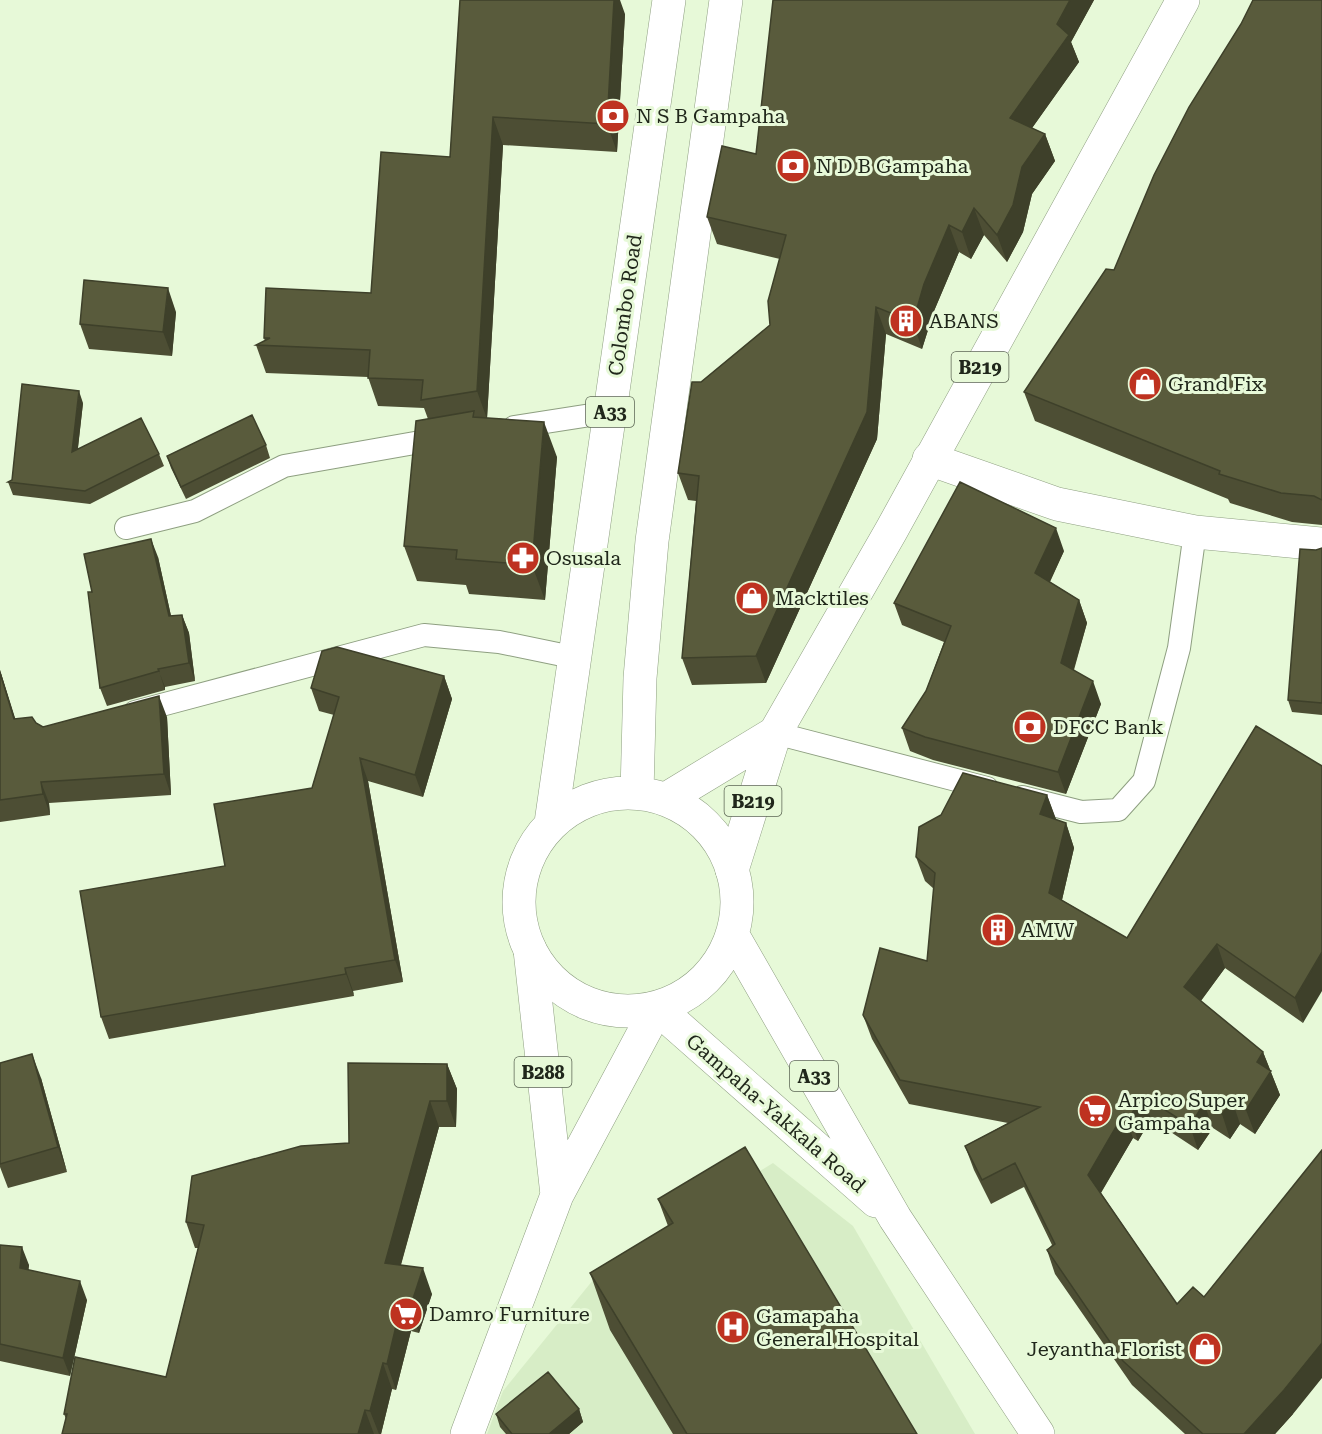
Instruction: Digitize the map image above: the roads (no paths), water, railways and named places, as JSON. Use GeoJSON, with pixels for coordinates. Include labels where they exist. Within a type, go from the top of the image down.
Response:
{"type":"FeatureCollection","features":[{"type":"Feature","properties":{"kind":"main road","name":"Colombo Road"},"geometry":{"type":"LineString","coordinates":[[551,823],[577,658],[669,0]]}},
{"type":"Feature","properties":{"kind":"main road"},"geometry":{"type":"LineString","coordinates":[[651,796],[640,678],[652,541],[726,0]]}},
{"type":"Feature","properties":{"kind":"main road","name":"B219"},"geometry":{"type":"LineString","coordinates":[[732,870],[775,733],[1183,0]]}},
{"type":"Feature","properties":{"kind":"main road"},"geometry":{"type":"LineString","coordinates":[[929,459],[1057,504],[1195,532],[1322,544]]}},
{"type":"Feature","properties":{"kind":"main road","name":"B219"},"geometry":{"type":"LineString","coordinates":[[651,796],[775,733]]}},
{"type":"Feature","properties":{"kind":"main road"},"geometry":{"type":"LineString","coordinates":[[614,793],[651,796],[688,810],[707,826],[722,847],[732,870],[737,902],[732,933],[722,959],[704,981],[682,998],[657,1008],[627,1012],[597,1008],[569,995],[546,975],[530,950],[521,924],[519,896],[524,870],[534,845],[551,823],[570,809],[591,799],[614,793]]}},
{"type":"Feature","properties":{"kind":"main road","name":"Gampaha-Yakkala Road"},"geometry":{"type":"LineString","coordinates":[[732,933],[895,1218],[1038,1434]]}},
{"type":"Feature","properties":{"kind":"main road","name":"B288"},"geometry":{"type":"LineString","coordinates":[[530,950],[557,1195]]}},
{"type":"Feature","properties":{"kind":"main road","name":"B288"},"geometry":{"type":"LineString","coordinates":[[467,1434],[557,1195],[657,1008]]}},
{"type":"Feature","properties":{"kind":"main road","name":"Gampaha-Yakkala Road"},"geometry":{"type":"LineString","coordinates":[[657,1008],[895,1218]]}},
{"type":"Feature","properties":{"kind":"lane"},"geometry":{"type":"LineString","coordinates":[[493,430],[610,412]]}},
{"type":"Feature","properties":{"kind":"lane"},"geometry":{"type":"LineString","coordinates":[[126,528],[195,511],[284,466],[470,434]]}},
{"type":"Feature","properties":{"kind":"lane"},"geometry":{"type":"LineString","coordinates":[[775,733],[1081,812],[1118,810],[1144,781],[1179,648],[1195,532]]}},
{"type":"Feature","properties":{"kind":"lane"},"geometry":{"type":"LineString","coordinates":[[110,719],[267,675],[424,635],[499,642],[577,658]]}},
{"type":"Feature","properties":{"kind":"place","name":"N S B Gampaha"},"geometry":{"type":"Point","coordinates":[613,116]}},
{"type":"Feature","properties":{"kind":"place","name":"N D B Gampaha"},"geometry":{"type":"Point","coordinates":[793,166]}},
{"type":"Feature","properties":{"kind":"place","name":"ABANS"},"geometry":{"type":"Point","coordinates":[906,321]}},
{"type":"Feature","properties":{"kind":"place","name":"Grand Fix"},"geometry":{"type":"Point","coordinates":[1145,384]}},
{"type":"Feature","properties":{"kind":"place","name":"Osusala"},"geometry":{"type":"Point","coordinates":[523,558]}},
{"type":"Feature","properties":{"kind":"place","name":"Macktiles"},"geometry":{"type":"Point","coordinates":[752,598]}},
{"type":"Feature","properties":{"kind":"place","name":"DFCC Bank"},"geometry":{"type":"Point","coordinates":[1030,727]}},
{"type":"Feature","properties":{"kind":"place","name":"AMW"},"geometry":{"type":"Point","coordinates":[998,930]}},
{"type":"Feature","properties":{"kind":"place","name":"Arpico Super Gampaha"},"geometry":{"type":"Point","coordinates":[1095,1111]}},
{"type":"Feature","properties":{"kind":"place","name":"Damro Furniture"},"geometry":{"type":"Point","coordinates":[406,1314]}},
{"type":"Feature","properties":{"kind":"place","name":"Gamapaha General Hospital"},"geometry":{"type":"Point","coordinates":[733,1327]}},
{"type":"Feature","properties":{"kind":"place","name":"Jeyantha Florist"},"geometry":{"type":"Point","coordinates":[1205,1349]}}]}
